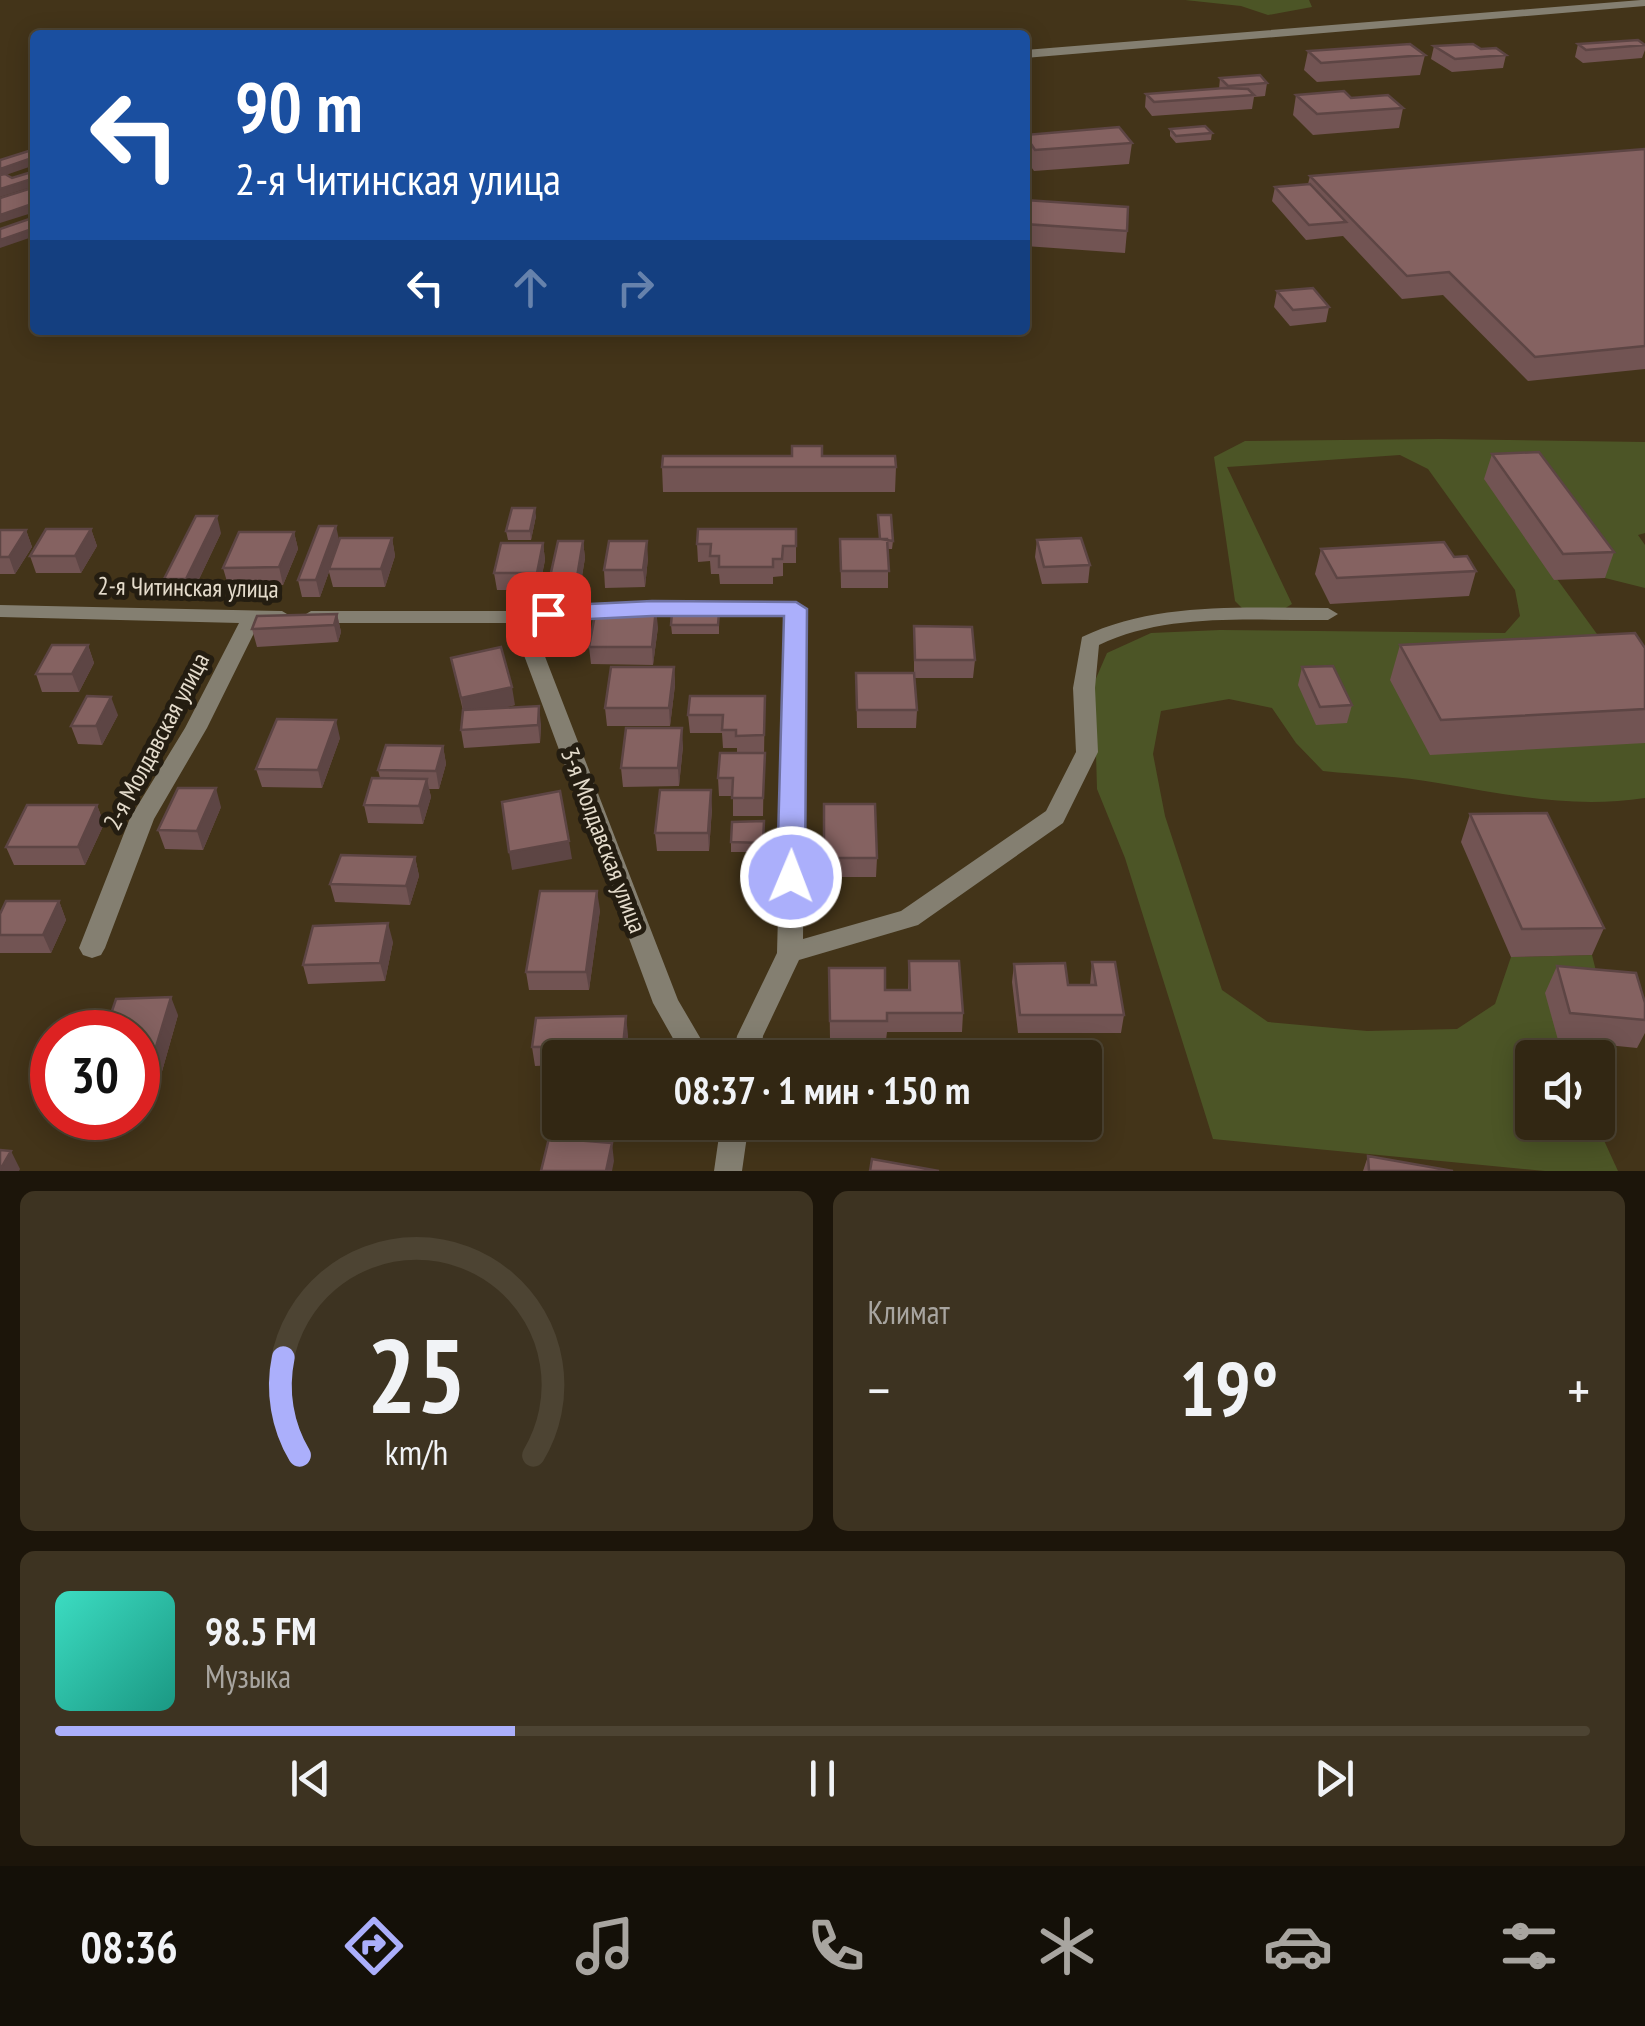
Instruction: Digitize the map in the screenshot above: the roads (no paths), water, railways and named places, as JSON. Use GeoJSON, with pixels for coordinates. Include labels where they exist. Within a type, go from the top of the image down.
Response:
{"type":"FeatureCollection","features":[{"type":"Feature","properties":{"kind":"street"},"geometry":{"type":"LineString","coordinates":[[1030,54],[1645,3]]}},
{"type":"Feature","properties":{"kind":"street","name":"2-я Читинская улица"},"geometry":{"type":"LineString","coordinates":[[0,611],[520,617],[652,608],[796,609],[790,953]]}},
{"type":"Feature","properties":{"kind":"street"},"geometry":{"type":"LineString","coordinates":[[749,1040],[790,953],[908,918],[1055,817],[1087,752],[1084,688],[1089,642],[1106,630],[1197,617],[1328,614]]}},
{"type":"Feature","properties":{"kind":"street","name":"2-я Молдавская улица"},"geometry":{"type":"LineString","coordinates":[[92,948],[142,818],[196,728],[252,616]]}},
{"type":"Feature","properties":{"kind":"street","name":"3-я Молдавская улица"},"geometry":{"type":"LineString","coordinates":[[520,617],[666,1003],[688,1040]]}},
{"type":"Feature","properties":{"kind":"street"},"geometry":{"type":"LineString","coordinates":[[728,1171],[732,1140]]}}]}
